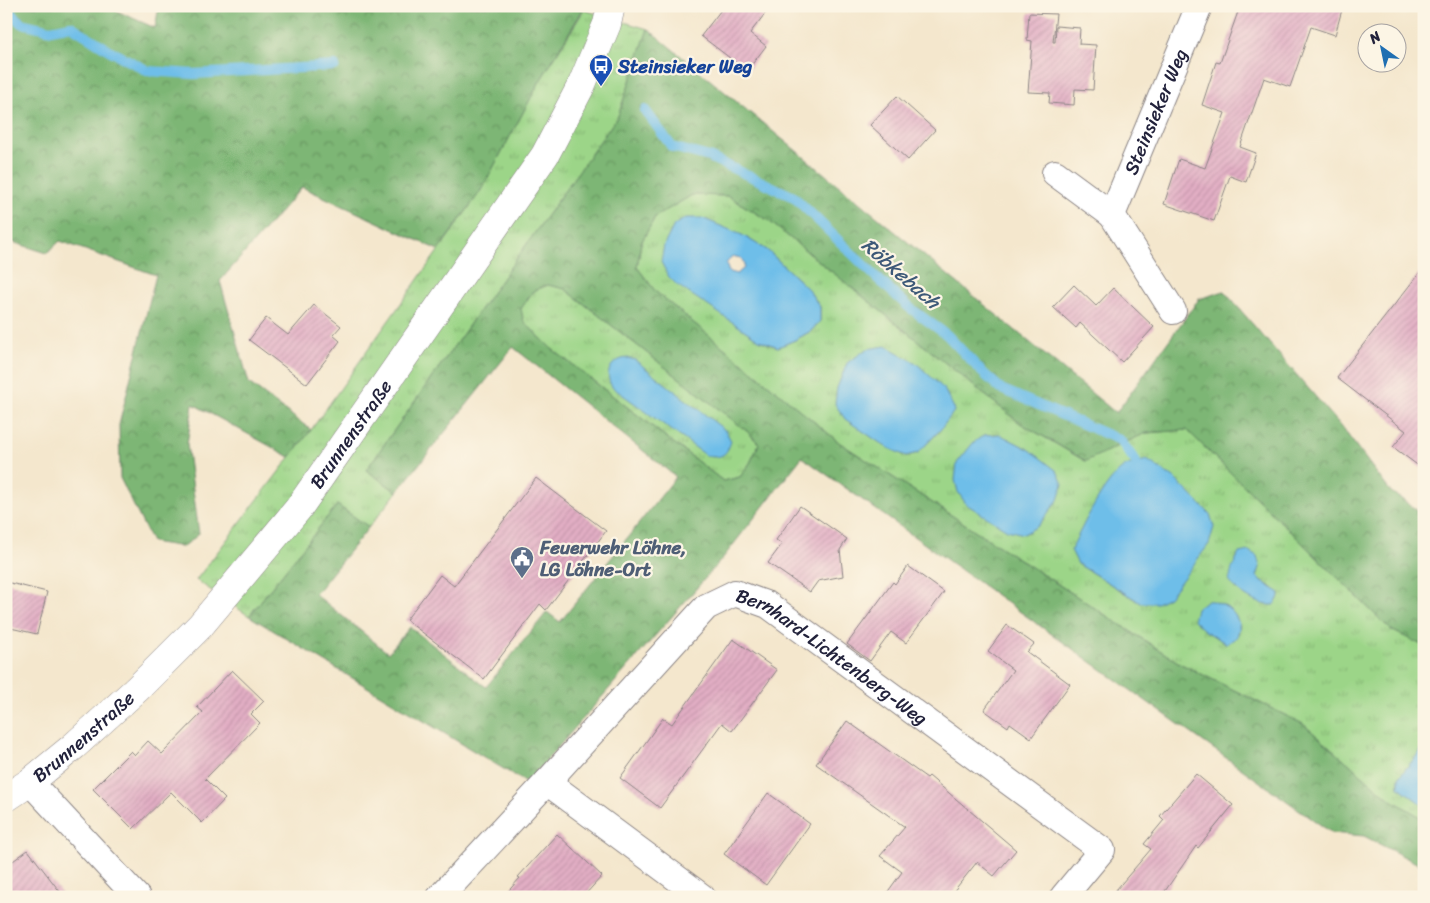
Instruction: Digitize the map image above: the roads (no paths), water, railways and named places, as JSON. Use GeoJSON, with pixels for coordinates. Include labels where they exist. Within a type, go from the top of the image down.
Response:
{"type":"FeatureCollection","features":[{"type":"Feature","properties":{"kind":"street","name":"Brunnenstraße"},"geometry":{"type":"LineString","coordinates":[[6,798],[30,782],[74,746],[137,690],[200,626],[298,510],[545,155],[582,84],[607,24],[611,6]]}},
{"type":"Feature","properties":{"kind":"street","name":"Steinsieker Weg"},"geometry":{"type":"LineString","coordinates":[[1112,215],[1199,6]]}},
{"type":"Feature","properties":{"kind":"street"},"geometry":{"type":"LineString","coordinates":[[1055,173],[1112,215],[1172,311]]}},
{"type":"Feature","properties":{"kind":"street","name":"Bernhard-Lichtenberg-Weg"},"geometry":{"type":"LineString","coordinates":[[440,897],[706,607],[735,593],[768,605],[1102,850],[1064,897]]}},
{"type":"Feature","properties":{"kind":"street"},"geometry":{"type":"LineString","coordinates":[[30,782],[137,897]]}},
{"type":"Feature","properties":{"kind":"street"},"geometry":{"type":"LineString","coordinates":[[547,782],[702,897]]}},
{"type":"Feature","properties":{"kind":"water"},"geometry":{"type":"Polygon","coordinates":[[[686,218],[702,218],[742,235],[767,250],[808,289],[820,307],[820,321],[811,331],[778,347],[759,340],[677,285],[669,277],[661,262],[664,245],[674,225],[686,218]],[[732,256],[726,264],[729,272],[737,274],[744,268],[741,258],[732,256]]]}},
{"type":"Feature","properties":{"kind":"water"},"geometry":{"type":"Polygon","coordinates":[[[886,346],[916,363],[944,389],[955,410],[941,429],[918,453],[906,456],[886,447],[845,419],[835,404],[837,388],[847,363],[867,349],[886,346]]]}},
{"type":"Feature","properties":{"kind":"water"},"geometry":{"type":"Polygon","coordinates":[[[628,358],[635,360],[726,431],[731,441],[728,450],[720,456],[707,456],[612,387],[608,376],[611,367],[617,361],[628,358]]]}},
{"type":"Feature","properties":{"kind":"water"},"geometry":{"type":"Polygon","coordinates":[[[999,434],[1030,450],[1057,471],[1063,484],[1058,500],[1038,526],[1024,534],[1007,530],[966,504],[958,492],[955,480],[957,463],[973,443],[984,435],[999,434]]]}},
{"type":"Feature","properties":{"kind":"water"},"geometry":{"type":"Polygon","coordinates":[[[1147,460],[1174,478],[1210,514],[1214,527],[1209,544],[1169,597],[1157,603],[1141,603],[1078,564],[1071,550],[1101,493],[1116,474],[1124,467],[1147,460]]]}},
{"type":"Feature","properties":{"kind":"water"},"geometry":{"type":"Polygon","coordinates":[[[1249,551],[1257,556],[1260,567],[1257,576],[1261,581],[1280,593],[1274,605],[1262,604],[1249,598],[1229,581],[1232,568],[1239,553],[1249,551]]]}},
{"type":"Feature","properties":{"kind":"water"},"geometry":{"type":"Polygon","coordinates":[[[1207,600],[1227,608],[1237,619],[1239,628],[1237,637],[1227,644],[1204,630],[1193,620],[1196,609],[1207,600]]]}},
{"type":"Feature","properties":{"kind":"water"},"geometry":{"type":"Polygon","coordinates":[[[1424,747],[1424,806],[1399,787],[1399,777],[1424,747]]]}},
{"type":"Feature","properties":{"kind":"waterway"},"geometry":{"type":"LineString","coordinates":[[6,8],[21,23],[51,30],[71,26],[109,50],[148,71],[194,74],[335,66]]}},
{"type":"Feature","properties":{"kind":"waterway","name":"Röbkebach"},"geometry":{"type":"LineString","coordinates":[[645,110],[672,147],[709,157],[794,197],[877,278],[910,308],[947,335],[1001,389],[1120,440],[1136,462]]}},
{"type":"Feature","properties":{"kind":"place","name":"Steinsieker Weg"},"geometry":{"type":"Point","coordinates":[601,87]}},
{"type":"Feature","properties":{"kind":"place","name":"Feuerwehr Löhne, LG Löhne-Ort"},"geometry":{"type":"Point","coordinates":[522,579]}}]}
